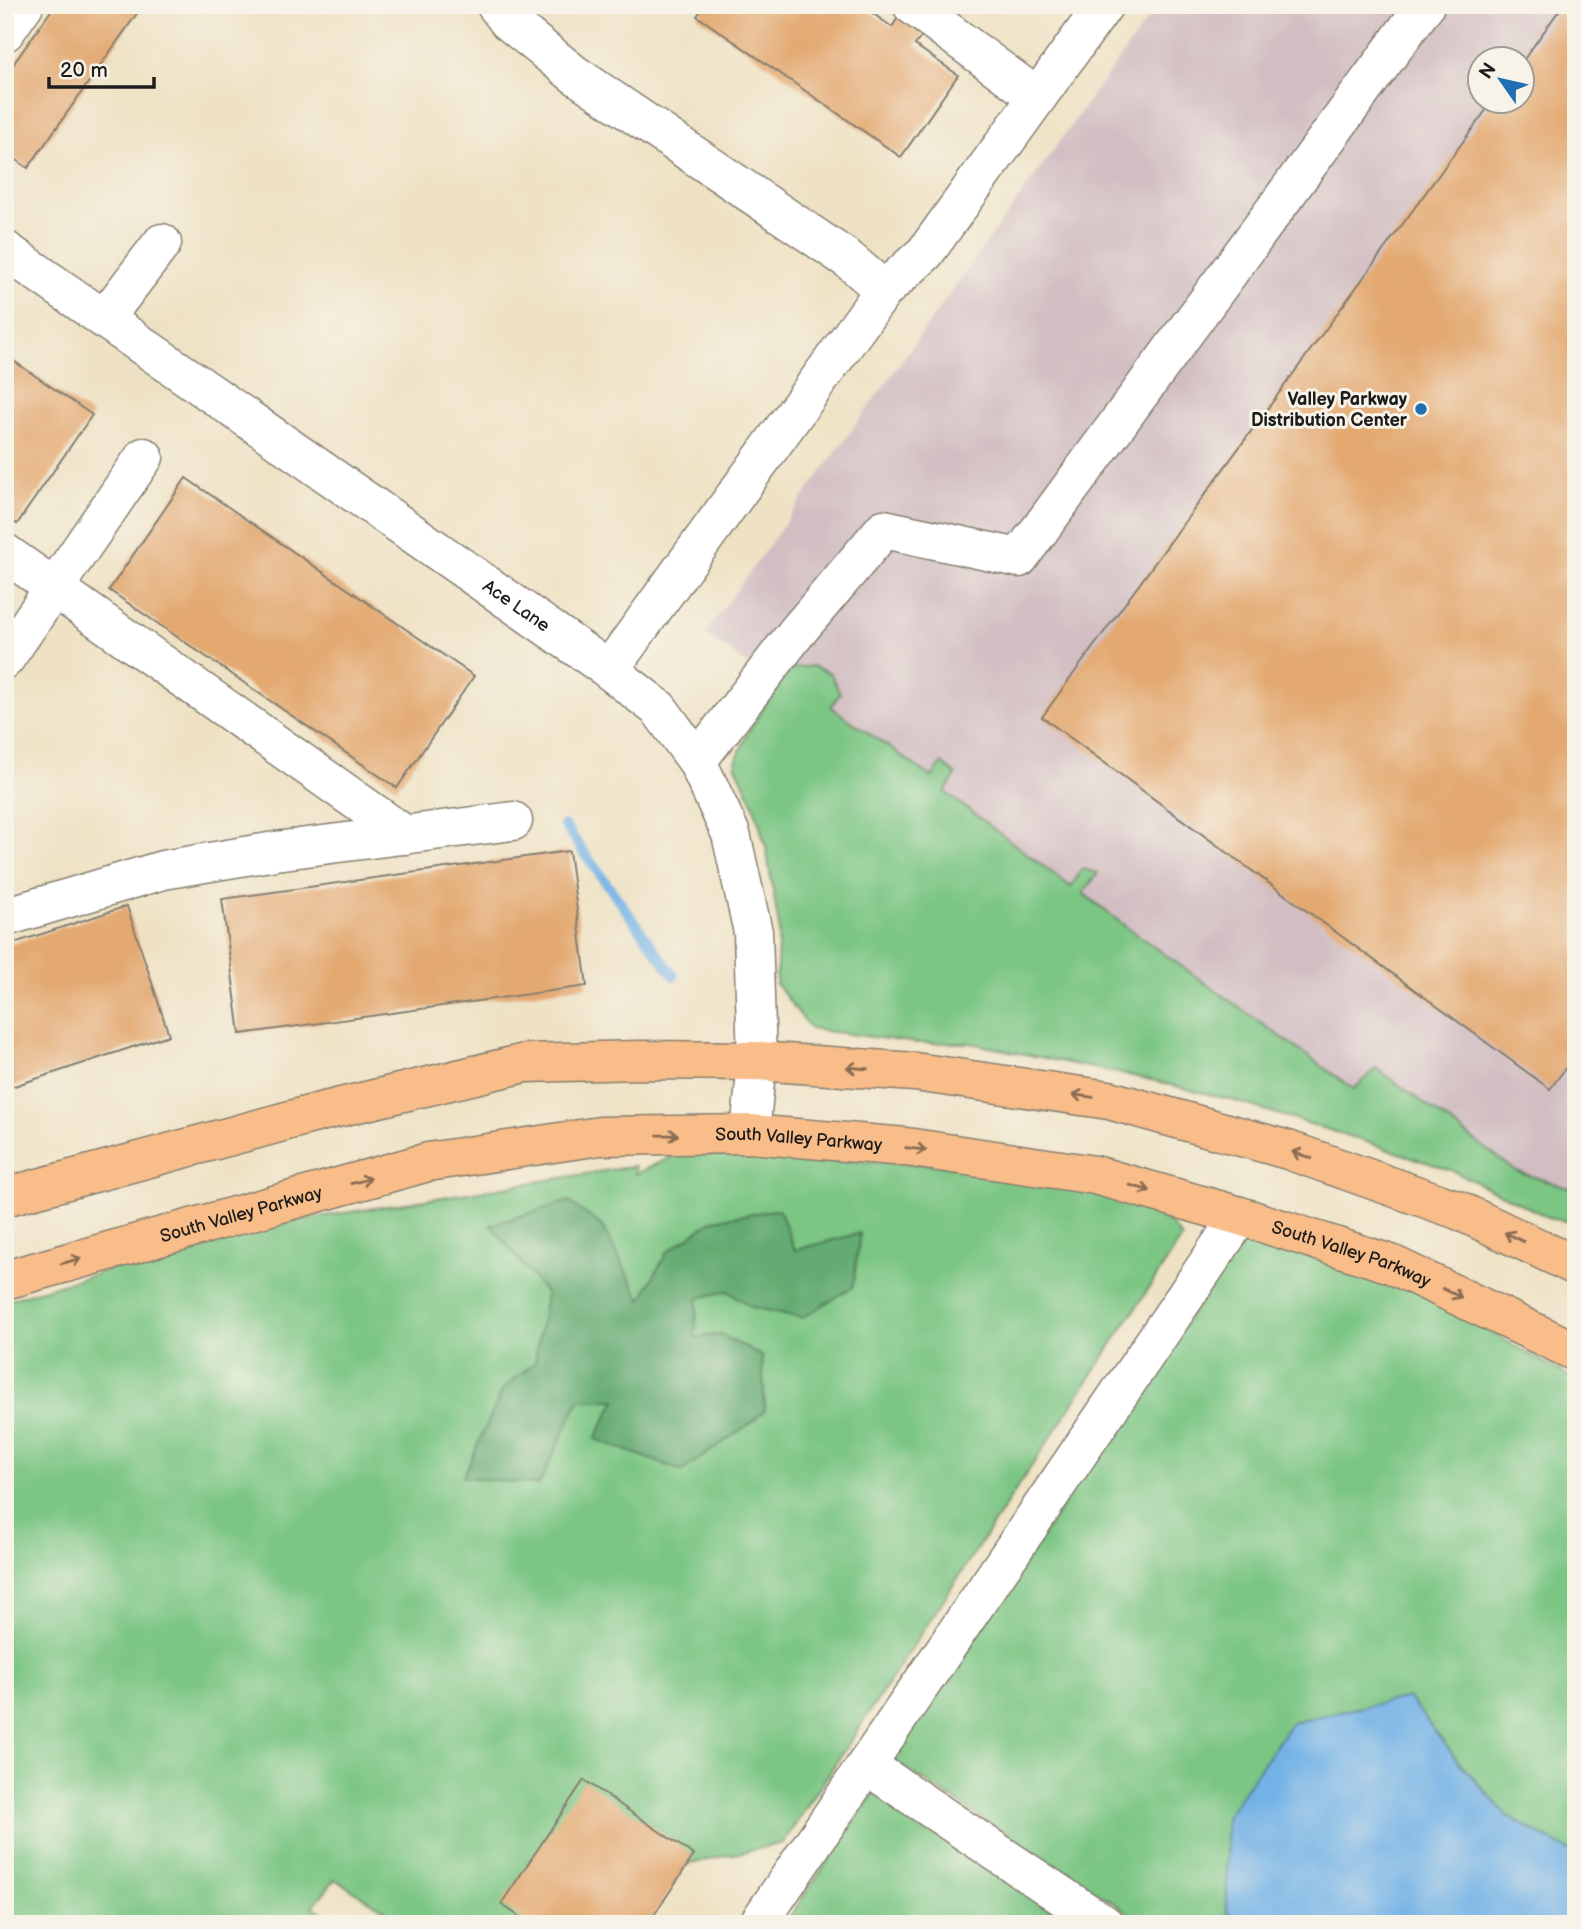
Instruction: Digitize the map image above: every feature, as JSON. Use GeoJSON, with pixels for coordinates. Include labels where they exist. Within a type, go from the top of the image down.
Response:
{"type":"FeatureCollection","features":[{"type":"Feature","properties":{"kind":"main road"},"geometry":{"type":"LineString","coordinates":[[5,1197],[320,1112],[525,1063],[757,1060],[915,1072],[1110,1100],[1288,1150],[1458,1210],[1576,1266]]}},
{"type":"Feature","properties":{"kind":"main road","name":"South Valley Parkway"},"geometry":{"type":"LineString","coordinates":[[5,1279],[428,1162],[600,1136],[750,1134],[906,1147],[1095,1175],[1240,1216],[1391,1264],[1575,1350]]}},
{"type":"Feature","properties":{"kind":"street"},"geometry":{"type":"LineString","coordinates":[[5,32],[24,5]]}},
{"type":"Feature","properties":{"kind":"street"},"geometry":{"type":"LineString","coordinates":[[496,5],[508,21],[574,75],[849,260],[884,290]]}},
{"type":"Feature","properties":{"kind":"street"},"geometry":{"type":"LineString","coordinates":[[912,5],[1037,97]]}},
{"type":"Feature","properties":{"kind":"street"},"geometry":{"type":"LineString","coordinates":[[609,670],[884,290],[925,253],[1104,5]]}},
{"type":"Feature","properties":{"kind":"street"},"geometry":{"type":"LineString","coordinates":[[698,761],[796,633],[884,528],[1019,558],[1425,5]]}},
{"type":"Feature","properties":{"kind":"street"},"geometry":{"type":"LineString","coordinates":[[104,319],[162,243]]}},
{"type":"Feature","properties":{"kind":"street","name":"Ace Lane"},"geometry":{"type":"LineString","coordinates":[[5,250],[609,670],[659,709],[698,761],[731,834],[753,932],[757,1060],[750,1134]]}},
{"type":"Feature","properties":{"kind":"street"},"geometry":{"type":"LineString","coordinates":[[5,659],[144,457]]}},
{"type":"Feature","properties":{"kind":"street"},"geometry":{"type":"LineString","coordinates":[[5,553],[405,835]]}},
{"type":"Feature","properties":{"kind":"street"},"geometry":{"type":"LineString","coordinates":[[5,917],[163,870],[275,852],[513,821]]}},
{"type":"Feature","properties":{"kind":"street"},"geometry":{"type":"LineString","coordinates":[[758,1924],[1240,1216]]}},
{"type":"Feature","properties":{"kind":"street"},"geometry":{"type":"LineString","coordinates":[[866,1765],[1104,1924]]}},
{"type":"Feature","properties":{"kind":"shaded area"},"geometry":{"type":"Polygon","coordinates":[[[1158,5],[1576,5],[1576,1208],[1368,1111],[705,634],[1158,5]]]}},
{"type":"Feature","properties":{"kind":"green space"},"geometry":{"type":"Polygon","coordinates":[[[812,666],[830,673],[840,693],[831,707],[932,777],[942,763],[956,775],[945,792],[1071,887],[1082,869],[1098,873],[1083,893],[1125,926],[1354,1089],[1376,1068],[1516,1171],[1568,1188],[1576,1186],[1576,1222],[1552,1219],[1453,1171],[1232,1100],[1147,1079],[970,1043],[917,1043],[811,1029],[776,984],[779,927],[766,847],[753,803],[735,764],[747,734],[788,669],[812,666]]]}},
{"type":"Feature","properties":{"kind":"green space"},"geometry":{"type":"Polygon","coordinates":[[[680,1153],[963,1166],[1123,1195],[1171,1224],[1182,1238],[783,1843],[663,1870],[632,1924],[407,1924],[335,1879],[313,1906],[336,1924],[5,1924],[5,1301],[245,1229],[635,1166],[635,1174],[680,1153]]]}},
{"type":"Feature","properties":{"kind":"green space"},"geometry":{"type":"Polygon","coordinates":[[[568,1201],[602,1226],[641,1300],[667,1252],[713,1220],[779,1209],[795,1250],[860,1233],[853,1287],[802,1318],[752,1307],[728,1291],[698,1298],[695,1338],[720,1334],[762,1356],[765,1410],[751,1423],[682,1471],[595,1439],[616,1400],[579,1400],[539,1485],[463,1477],[503,1389],[535,1362],[546,1294],[491,1225],[568,1201]]]}},
{"type":"Feature","properties":{"kind":"green space"},"geometry":{"type":"Polygon","coordinates":[[[1243,1237],[1413,1289],[1576,1380],[1576,1924],[1146,1924],[892,1760],[1243,1237]]]}},
{"type":"Feature","properties":{"kind":"green space"},"geometry":{"type":"Polygon","coordinates":[[[876,1790],[1074,1924],[785,1924],[876,1790]]]}},
{"type":"Feature","properties":{"kind":"water"},"geometry":{"type":"Polygon","coordinates":[[[1408,1697],[1458,1761],[1508,1817],[1576,1854],[1576,1924],[1245,1924],[1227,1912],[1226,1817],[1292,1722],[1408,1697]]]}},
{"type":"Feature","properties":{"kind":"building"},"geometry":{"type":"Polygon","coordinates":[[[55,5],[143,5],[28,168],[5,152],[5,76],[55,5]]]}},
{"type":"Feature","properties":{"kind":"building"},"geometry":{"type":"Polygon","coordinates":[[[705,5],[861,5],[892,27],[901,13],[926,30],[915,45],[958,75],[901,157],[697,16],[705,5]]]}},
{"type":"Feature","properties":{"kind":"building","name":"Valley Parkway Distribution Center"},"geometry":{"type":"Polygon","coordinates":[[[1563,5],[1576,5],[1576,1054],[1550,1089],[1042,717],[1482,116],[1536,116],[1536,46],[1534,46],[1563,5]]]}},
{"type":"Feature","properties":{"kind":"building"},"geometry":{"type":"Polygon","coordinates":[[[5,355],[92,415],[17,524],[5,516],[5,355]]]}},
{"type":"Feature","properties":{"kind":"building"},"geometry":{"type":"Polygon","coordinates":[[[186,478],[474,676],[397,788],[109,590],[186,478]]]}},
{"type":"Feature","properties":{"kind":"building"},"geometry":{"type":"Polygon","coordinates":[[[569,851],[587,986],[240,1034],[222,899],[569,851]]]}},
{"type":"Feature","properties":{"kind":"building"},"geometry":{"type":"Polygon","coordinates":[[[127,906],[169,1035],[5,1089],[5,946],[127,906]]]}},
{"type":"Feature","properties":{"kind":"building"},"geometry":{"type":"Polygon","coordinates":[[[584,1780],[694,1855],[648,1924],[530,1924],[501,1904],[584,1780]]]}},
{"type":"Feature","properties":{"kind":"waterway"},"geometry":{"type":"LineString","coordinates":[[564,825],[674,976]]}},
{"type":"Feature","properties":{"kind":"place","name":"Valley Parkway Distribution Center"},"geometry":{"type":"Point","coordinates":[1421,409]}}]}
